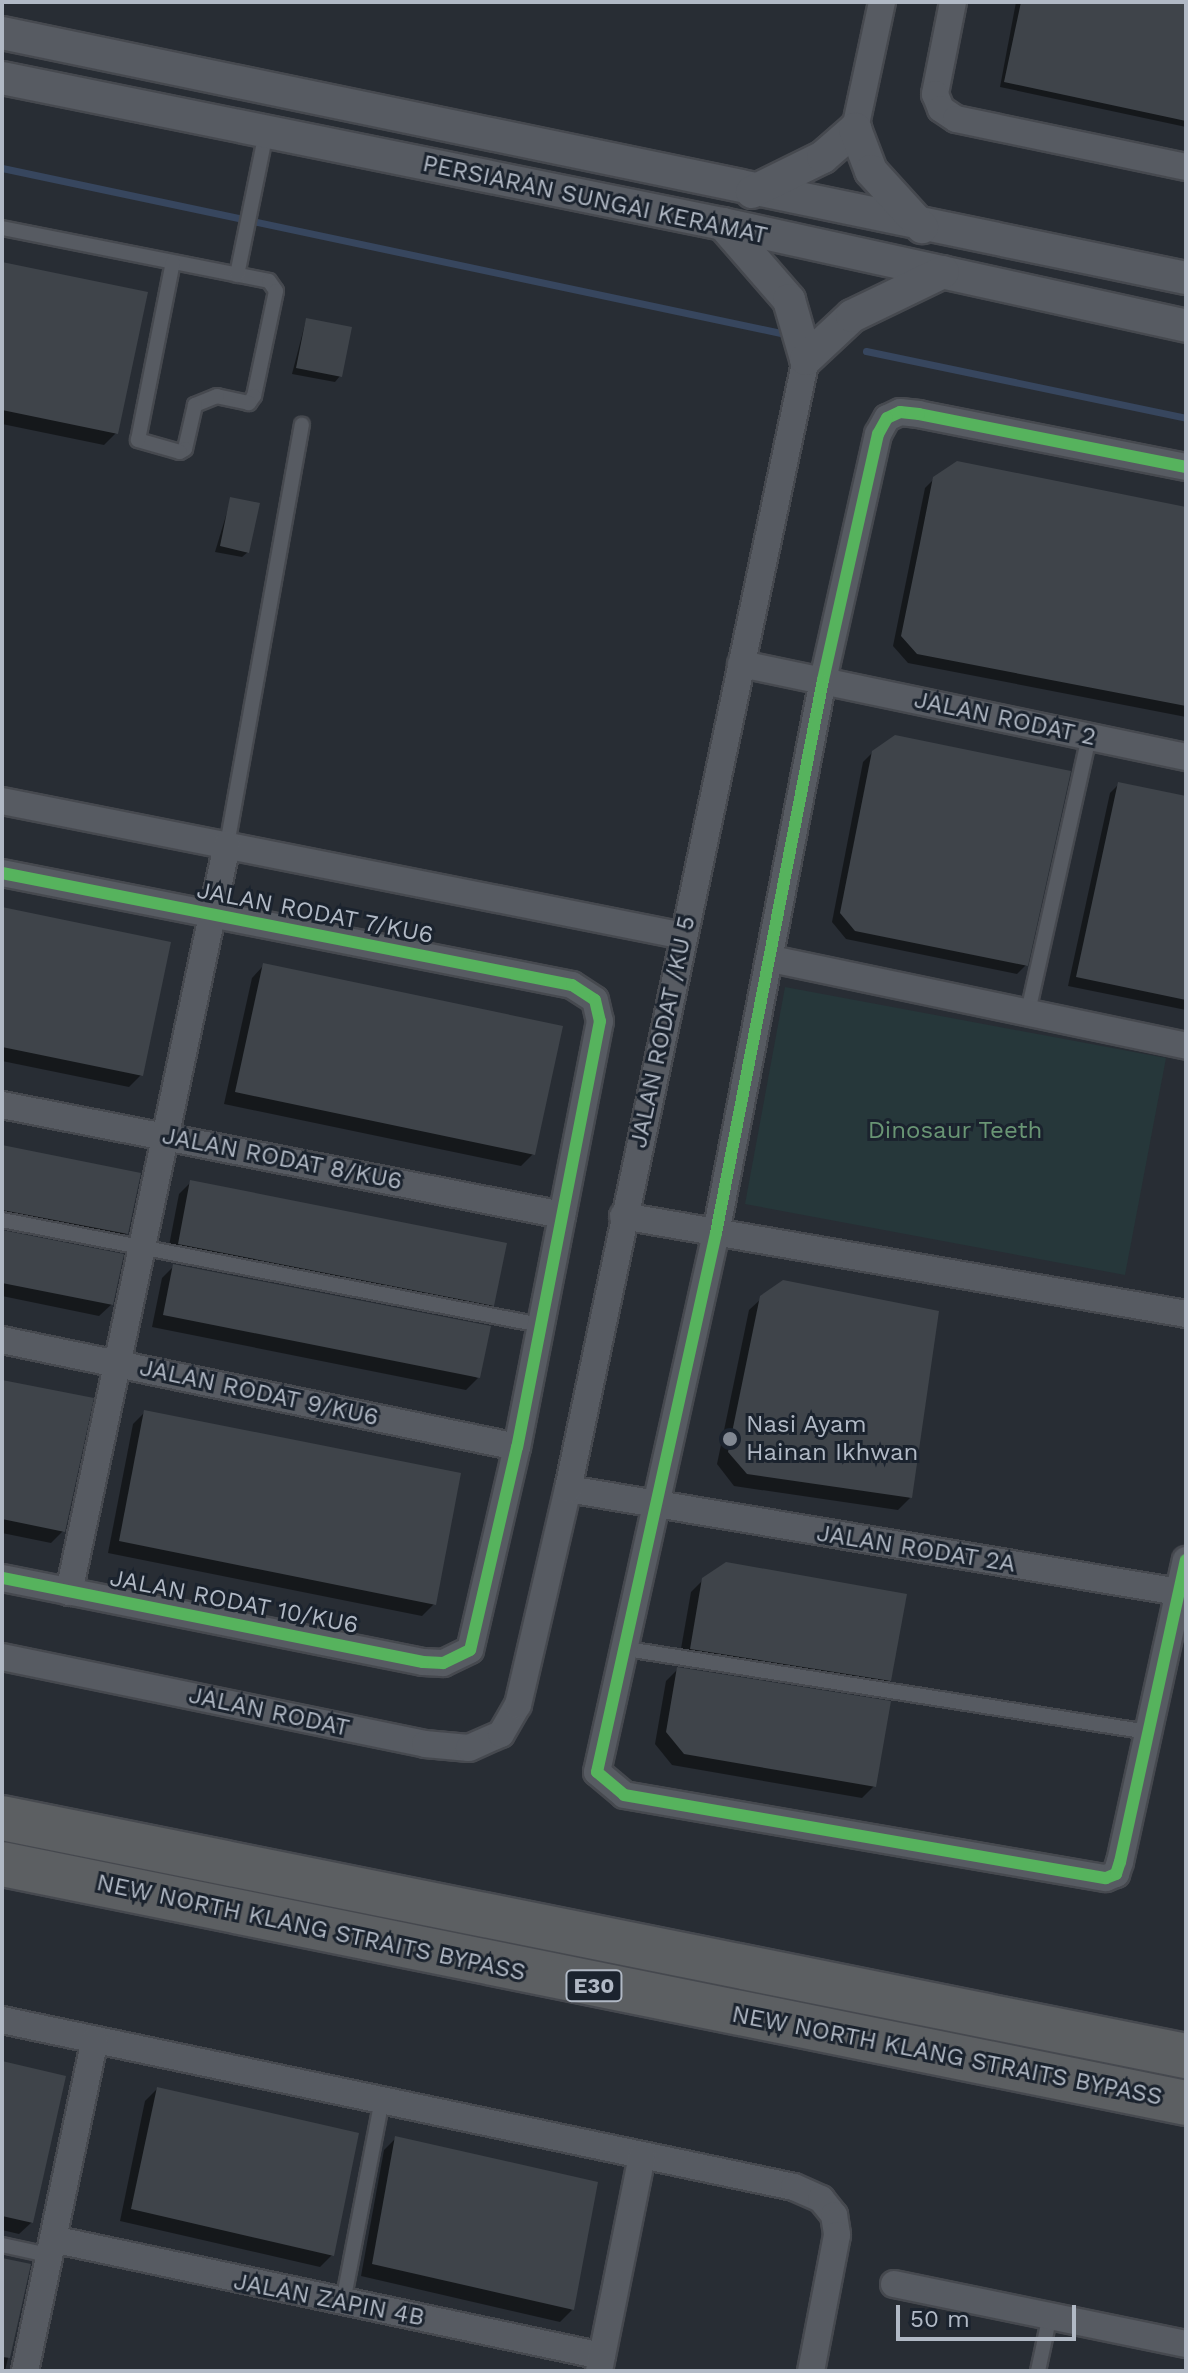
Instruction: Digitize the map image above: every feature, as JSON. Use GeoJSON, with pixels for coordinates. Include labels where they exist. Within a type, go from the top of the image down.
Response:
{"type":"FeatureCollection","features":[{"type":"Feature","properties":{"kind":"highway","name":"NEW NORTH KLANG STRAITS BYPASS"},"geometry":{"type":"LineString","coordinates":[[2,1818],[1186,2056]]}},
{"type":"Feature","properties":{"kind":"highway","name":"NEW NORTH KLANG STRAITS BYPASS"},"geometry":{"type":"LineString","coordinates":[[2,1864],[1186,2103]]}},
{"type":"Feature","properties":{"kind":"highway"},"geometry":{"type":"LineString","coordinates":[[595,1986],[1186,2134]]}},
{"type":"Feature","properties":{"kind":"highway"},"geometry":{"type":"LineString","coordinates":[[883,1996],[1186,2027]]}},
{"type":"Feature","properties":{"kind":"street"},"geometry":{"type":"LineString","coordinates":[[882,2],[855,129],[871,171],[922,227]]}},
{"type":"Feature","properties":{"kind":"street"},"geometry":{"type":"LineString","coordinates":[[953,2],[935,94],[941,109],[956,119],[1186,167]]}},
{"type":"Feature","properties":{"kind":"street","name":"PERSIARAN SUNGAI KERAMAT"},"geometry":{"type":"LineString","coordinates":[[2,33],[752,192],[1186,278]]}},
{"type":"Feature","properties":{"kind":"street","name":"PERSIARAN SUNGAI KERAMAT"},"geometry":{"type":"LineString","coordinates":[[2,78],[723,224],[1186,326]]}},
{"type":"Feature","properties":{"kind":"street"},"geometry":{"type":"LineString","coordinates":[[236,82],[215,90],[213,102],[226,116],[264,133]]}},
{"type":"Feature","properties":{"kind":"street"},"geometry":{"type":"LineString","coordinates":[[752,192],[823,157],[855,129]]}},
{"type":"Feature","properties":{"kind":"street"},"geometry":{"type":"LineString","coordinates":[[723,224],[789,300],[806,359],[852,316],[943,272]]}},
{"type":"Feature","properties":{"kind":"street","name":"JALAN RODAT /KU 5"},"geometry":{"type":"LineString","coordinates":[[518,1705],[568,1489],[623,1216],[806,359]]}},
{"type":"Feature","properties":{"kind":"street"},"geometry":{"type":"LineString","coordinates":[[1186,467],[919,414],[900,412],[887,418],[878,434],[823,680],[716,1233],[654,1506],[627,1649],[597,1772],[614,1791],[1106,1878],[1116,1874],[1120,1862],[1186,1560]]}},
{"type":"Feature","properties":{"kind":"street","name":"JALAN RODAT 2"},"geometry":{"type":"LineString","coordinates":[[741,664],[1186,757]]}},
{"type":"Feature","properties":{"kind":"street"},"geometry":{"type":"LineString","coordinates":[[2,801],[684,936]]}},
{"type":"Feature","properties":{"kind":"street"},"geometry":{"type":"LineString","coordinates":[[69,1592],[227,845]]}},
{"type":"Feature","properties":{"kind":"street","name":"JALAN RODAT 7/KU6"},"geometry":{"type":"LineString","coordinates":[[2,873],[572,985],[595,1000],[600,1021],[562,1215]]}},
{"type":"Feature","properties":{"kind":"street"},"geometry":{"type":"LineString","coordinates":[[771,959],[1186,1046]]}},
{"type":"Feature","properties":{"kind":"street","name":"JALAN RODAT 8/KU6"},"geometry":{"type":"LineString","coordinates":[[2,1105],[562,1215]]}},
{"type":"Feature","properties":{"kind":"street"},"geometry":{"type":"LineString","coordinates":[[517,1447],[562,1215]]}},
{"type":"Feature","properties":{"kind":"street"},"geometry":{"type":"LineString","coordinates":[[623,1216],[1186,1314]]}},
{"type":"Feature","properties":{"kind":"street","name":"JALAN RODAT 9/KU6"},"geometry":{"type":"LineString","coordinates":[[2,1340],[517,1447]]}},
{"type":"Feature","properties":{"kind":"street","name":"JALAN RODAT 10/KU6"},"geometry":{"type":"LineString","coordinates":[[2,1578],[423,1662],[459,1658],[470,1650],[517,1447]]}},
{"type":"Feature","properties":{"kind":"street","name":"JALAN RODAT 2A"},"geometry":{"type":"LineString","coordinates":[[568,1489],[654,1506],[1178,1592]]}},
{"type":"Feature","properties":{"kind":"street","name":"JALAN RODAT"},"geometry":{"type":"LineString","coordinates":[[2,1657],[425,1744],[469,1748],[501,1734],[518,1705]]}},
{"type":"Feature","properties":{"kind":"street"},"geometry":{"type":"LineString","coordinates":[[2,2020],[794,2187],[821,2199],[834,2215],[837,2235],[811,2371]]}},
{"type":"Feature","properties":{"kind":"street"},"geometry":{"type":"LineString","coordinates":[[25,2371],[54,2248],[95,2040]]}},
{"type":"Feature","properties":{"kind":"street"},"geometry":{"type":"LineString","coordinates":[[600,2367],[642,2156]]}},
{"type":"Feature","properties":{"kind":"street","name":"JALAN ZAPIN 4B"},"geometry":{"type":"LineString","coordinates":[[54,2248],[343,2302],[600,2367]]}},
{"type":"Feature","properties":{"kind":"street"},"geometry":{"type":"LineString","coordinates":[[894,2284],[1186,2344]]}},
{"type":"Feature","properties":{"kind":"lane"},"geometry":{"type":"LineString","coordinates":[[237,275],[264,133]]}},
{"type":"Feature","properties":{"kind":"lane"},"geometry":{"type":"LineString","coordinates":[[2,228],[269,281],[276,291],[254,396],[249,403],[217,396],[195,405],[185,449],[168,450],[138,440],[173,262]]}},
{"type":"Feature","properties":{"kind":"lane"},"geometry":{"type":"LineString","coordinates":[[227,845],[302,425]]}},
{"type":"Feature","properties":{"kind":"lane"},"geometry":{"type":"LineString","coordinates":[[1028,1012],[1089,736]]}},
{"type":"Feature","properties":{"kind":"lane"},"geometry":{"type":"LineString","coordinates":[[2,1220],[540,1325]]}},
{"type":"Feature","properties":{"kind":"lane"},"geometry":{"type":"LineString","coordinates":[[627,1649],[1148,1732]]}},
{"type":"Feature","properties":{"kind":"lane"},"geometry":{"type":"LineString","coordinates":[[343,2302],[382,2100]]}},
{"type":"Feature","properties":{"kind":"lane"},"geometry":{"type":"LineString","coordinates":[[2,2245],[54,2248]]}},
{"type":"Feature","properties":{"kind":"lane"},"geometry":{"type":"LineString","coordinates":[[1038,2371],[1050,2315]]}},
{"type":"Feature","properties":{"kind":"green space","name":"Dinosaur Teeth"},"geometry":{"type":"Polygon","coordinates":[[[785,987],[1166,1058],[1125,1275],[745,1204],[785,987]]]}},
{"type":"Feature","properties":{"kind":"building"},"geometry":{"type":"Polygon","coordinates":[[[1021,2],[1186,2],[1186,121],[1004,82],[1021,2]]]}},
{"type":"Feature","properties":{"kind":"building"},"geometry":{"type":"Polygon","coordinates":[[[2,262],[148,292],[118,434],[2,410],[2,262]]]}},
{"type":"Feature","properties":{"kind":"building"},"geometry":{"type":"Polygon","coordinates":[[[306,318],[352,327],[342,377],[296,368],[306,318]]]}},
{"type":"Feature","properties":{"kind":"building"},"geometry":{"type":"Polygon","coordinates":[[[957,461],[1186,507],[1186,706],[917,654],[901,636],[933,477],[957,461]]]}},
{"type":"Feature","properties":{"kind":"building"},"geometry":{"type":"Polygon","coordinates":[[[230,497],[260,503],[249,553],[220,546],[230,497]]]}},
{"type":"Feature","properties":{"kind":"building"},"geometry":{"type":"Polygon","coordinates":[[[895,735],[1071,771],[1028,966],[855,931],[840,913],[872,751],[895,735]]]}},
{"type":"Feature","properties":{"kind":"building"},"geometry":{"type":"Polygon","coordinates":[[[1118,782],[1186,796],[1186,1000],[1076,977],[1118,782]]]}},
{"type":"Feature","properties":{"kind":"building"},"geometry":{"type":"Polygon","coordinates":[[[2,907],[171,942],[143,1076],[2,1047],[2,907]]]}},
{"type":"Feature","properties":{"kind":"building"},"geometry":{"type":"Polygon","coordinates":[[[263,963],[563,1026],[535,1155],[235,1092],[263,963]]]}},
{"type":"Feature","properties":{"kind":"building"},"geometry":{"type":"Polygon","coordinates":[[[2,1145],[141,1173],[128,1234],[2,1210],[2,1145]]]}},
{"type":"Feature","properties":{"kind":"building"},"geometry":{"type":"Polygon","coordinates":[[[190,1180],[507,1243],[494,1306],[178,1244],[190,1180]]]}},
{"type":"Feature","properties":{"kind":"building"},"geometry":{"type":"Polygon","coordinates":[[[2,1230],[124,1254],[113,1305],[2,1283],[2,1230]]]}},
{"type":"Feature","properties":{"kind":"building"},"geometry":{"type":"Polygon","coordinates":[[[173,1264],[491,1326],[480,1378],[163,1315],[173,1264]]]}},
{"type":"Feature","properties":{"kind":"building"},"geometry":{"type":"Polygon","coordinates":[[[783,1280],[939,1311],[912,1498],[747,1474],[728,1452],[760,1296],[783,1280]]]}},
{"type":"Feature","properties":{"kind":"building"},"geometry":{"type":"Polygon","coordinates":[[[2,1380],[94,1398],[65,1532],[2,1519],[2,1380]]]}},
{"type":"Feature","properties":{"kind":"building"},"geometry":{"type":"Polygon","coordinates":[[[144,1410],[461,1473],[436,1605],[119,1541],[144,1410]]]}},
{"type":"Feature","properties":{"kind":"building"},"geometry":{"type":"Polygon","coordinates":[[[726,1562],[907,1594],[891,1681],[690,1649],[702,1578],[726,1562]]]}},
{"type":"Feature","properties":{"kind":"building"},"geometry":{"type":"Polygon","coordinates":[[[677,1667],[891,1701],[876,1787],[684,1754],[666,1732],[677,1667]]]}},
{"type":"Feature","properties":{"kind":"building"},"geometry":{"type":"Polygon","coordinates":[[[2,2061],[66,2076],[33,2223],[2,2216],[2,2061]]]}},
{"type":"Feature","properties":{"kind":"building"},"geometry":{"type":"Polygon","coordinates":[[[157,2087],[359,2133],[334,2256],[131,2209],[157,2087]]]}},
{"type":"Feature","properties":{"kind":"building"},"geometry":{"type":"Polygon","coordinates":[[[395,2136],[598,2182],[574,2310],[372,2264],[395,2136]]]}},
{"type":"Feature","properties":{"kind":"building"},"geometry":{"type":"Polygon","coordinates":[[[2,2258],[31,2264],[10,2358],[2,2357],[2,2258]]]}},
{"type":"Feature","properties":{"kind":"waterway"},"geometry":{"type":"LineString","coordinates":[[2,168],[781,333]]}},
{"type":"Feature","properties":{"kind":"waterway"},"geometry":{"type":"LineString","coordinates":[[866,351],[1186,418]]}},
{"type":"Feature","properties":{"kind":"cycle path"},"geometry":{"type":"LineString","coordinates":[[1186,467],[919,414],[900,412],[887,418],[878,434],[823,680],[716,1233],[597,1772],[624,1795],[1106,1878],[1116,1874],[1120,1862],[1186,1560]]}},
{"type":"Feature","properties":{"kind":"cycle path"},"geometry":{"type":"LineString","coordinates":[[2,873],[572,985],[595,1000],[600,1021],[517,1447],[470,1650],[443,1663],[423,1662],[2,1578]]}},
{"type":"Feature","properties":{"kind":"place","name":"Nasi Ayam Hainan Ikhwan"},"geometry":{"type":"Point","coordinates":[730,1439]}}]}
